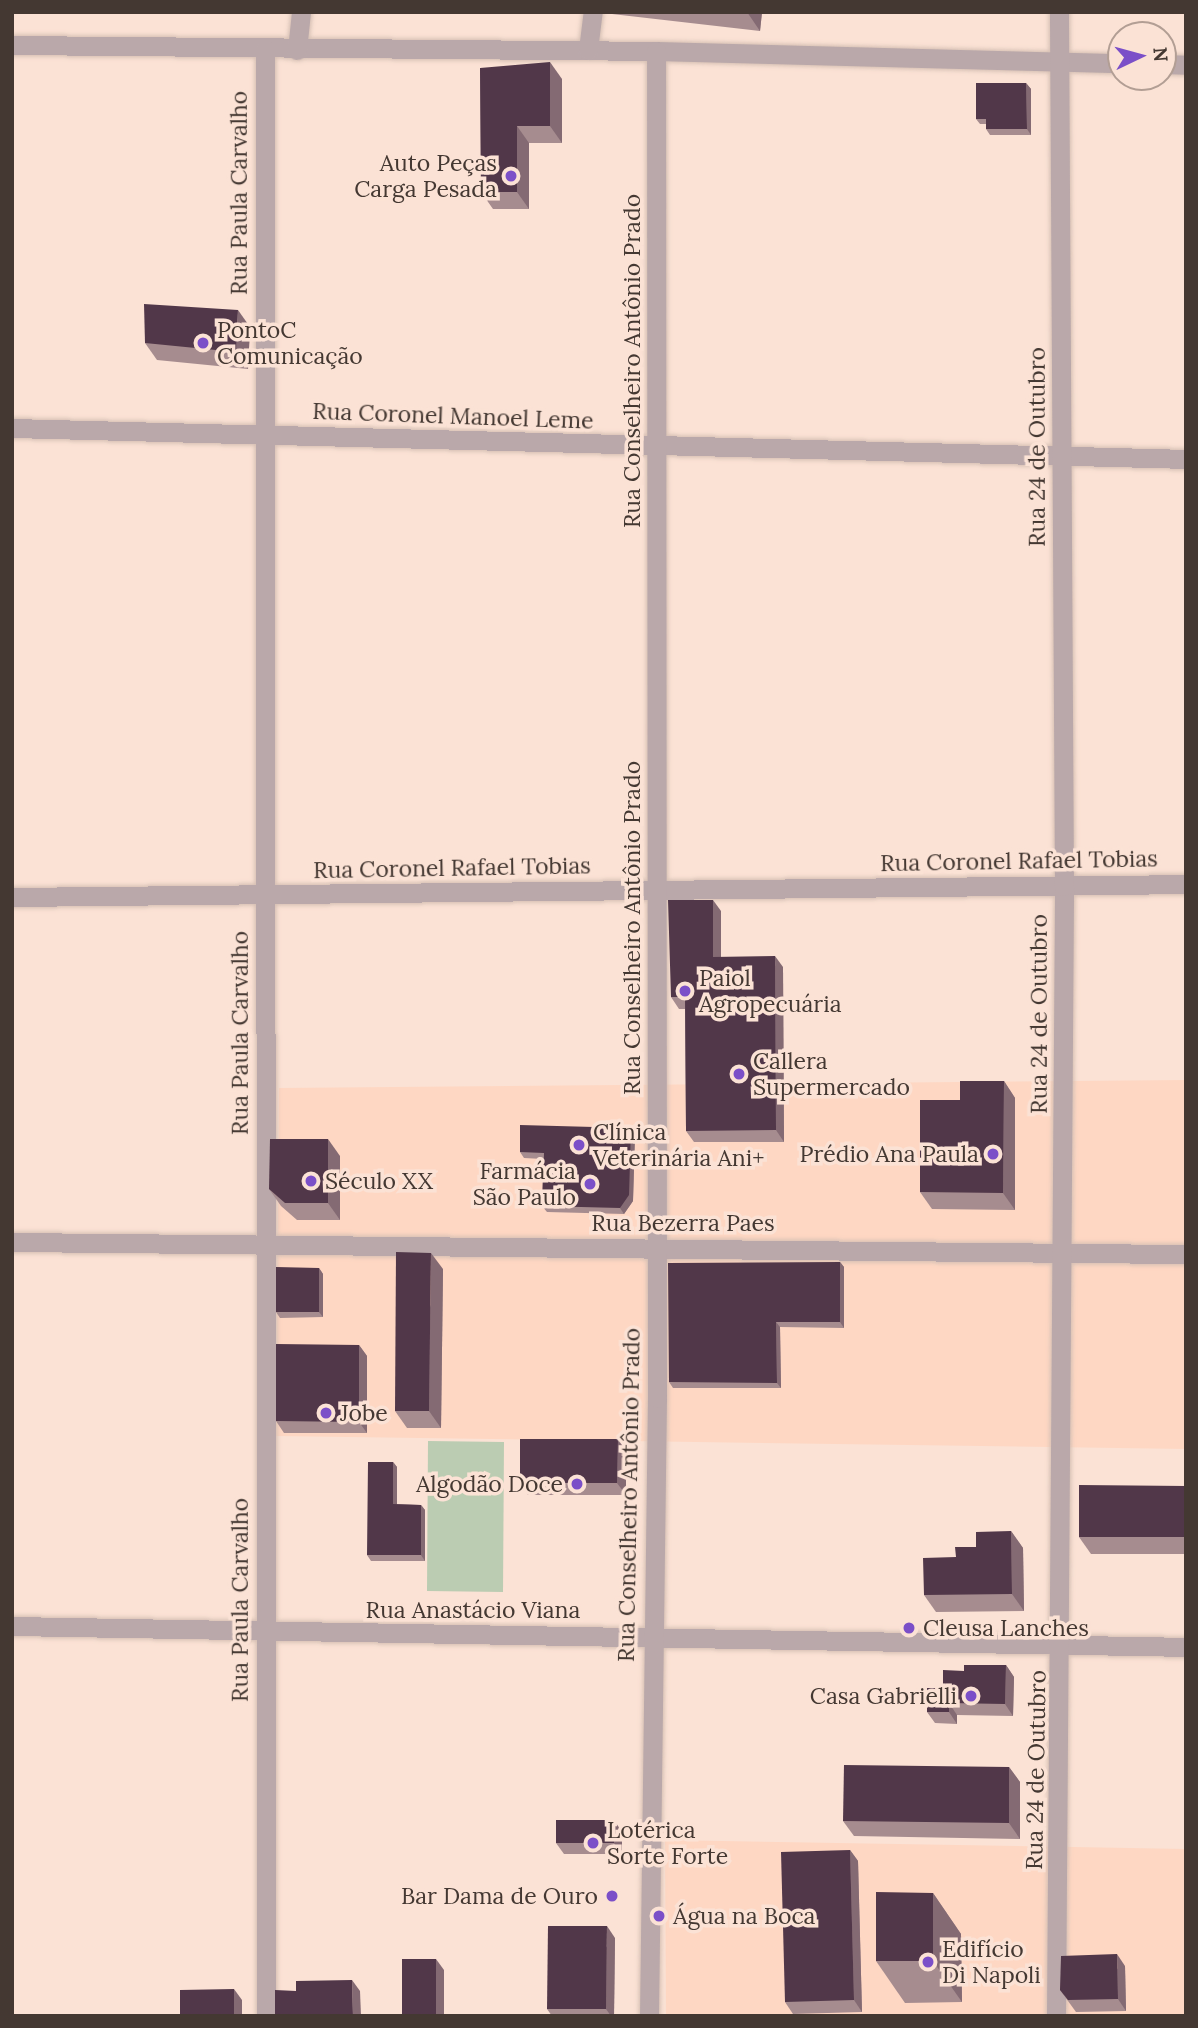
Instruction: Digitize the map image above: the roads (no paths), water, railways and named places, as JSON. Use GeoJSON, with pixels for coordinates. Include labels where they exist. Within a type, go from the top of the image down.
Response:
{"type":"FeatureCollection","features":[{"type":"Feature","properties":{"kind":"street"},"geometry":{"type":"LineString","coordinates":[[298,50],[300,12]]}},
{"type":"Feature","properties":{"kind":"street"},"geometry":{"type":"LineString","coordinates":[[588,51],[593,12]]}},
{"type":"Feature","properties":{"kind":"street","name":"Rua 24 de Outubro"},"geometry":{"type":"LineString","coordinates":[[1056,2016],[1062,1644],[1064,886],[1059,12]]}},
{"type":"Feature","properties":{"kind":"street"},"geometry":{"type":"LineString","coordinates":[[12,45],[265,50],[656,51],[1107,63]]}},
{"type":"Feature","properties":{"kind":"street","name":"Rua Paula Carvalho"},"geometry":{"type":"LineString","coordinates":[[265,50],[262,434],[266,2016]]}},
{"type":"Feature","properties":{"kind":"street","name":"Rua Conselheiro Antônio Prado"},"geometry":{"type":"LineString","coordinates":[[649,2016],[657,1250],[656,51]]}},
{"type":"Feature","properties":{"kind":"street","name":"Rua Coronel Manoel Leme"},"geometry":{"type":"LineString","coordinates":[[12,428],[657,448],[1186,459]]}},
{"type":"Feature","properties":{"kind":"street","name":"Rua Coronel Rafael Tobias"},"geometry":{"type":"LineString","coordinates":[[12,897],[1186,884]]}},
{"type":"Feature","properties":{"kind":"street","name":"Rua Bezerra Paes"},"geometry":{"type":"LineString","coordinates":[[12,1242],[264,1243],[657,1250],[790,1247],[1186,1254]]}},
{"type":"Feature","properties":{"kind":"street","name":"Rua Anastácio Viana"},"geometry":{"type":"LineString","coordinates":[[12,1626],[264,1633],[651,1635],[1186,1647]]}},
{"type":"Feature","properties":{"kind":"place","name":"Auto Peças Carga Pesada"},"geometry":{"type":"Point","coordinates":[511,176]}},
{"type":"Feature","properties":{"kind":"place","name":"PontoC Comunicação"},"geometry":{"type":"Point","coordinates":[203,343]}},
{"type":"Feature","properties":{"kind":"place","name":"Paiol Agropecuária"},"geometry":{"type":"Point","coordinates":[685,991]}},
{"type":"Feature","properties":{"kind":"place","name":"Callera Supermercado"},"geometry":{"type":"Point","coordinates":[739,1074]}},
{"type":"Feature","properties":{"kind":"place","name":"Clínica Veterinária Ani+"},"geometry":{"type":"Point","coordinates":[579,1145]}},
{"type":"Feature","properties":{"kind":"place","name":"Prédio Ana Paula"},"geometry":{"type":"Point","coordinates":[993,1154]}},
{"type":"Feature","properties":{"kind":"place","name":"Século XX"},"geometry":{"type":"Point","coordinates":[311,1181]}},
{"type":"Feature","properties":{"kind":"place","name":"Farmácia São Paulo"},"geometry":{"type":"Point","coordinates":[590,1184]}},
{"type":"Feature","properties":{"kind":"place","name":"Jobe"},"geometry":{"type":"Point","coordinates":[326,1413]}},
{"type":"Feature","properties":{"kind":"place","name":"Algodão Doce"},"geometry":{"type":"Point","coordinates":[577,1484]}},
{"type":"Feature","properties":{"kind":"place","name":"Cleusa Lanches"},"geometry":{"type":"Point","coordinates":[909,1628]}},
{"type":"Feature","properties":{"kind":"place","name":"Casa Gabrielli"},"geometry":{"type":"Point","coordinates":[971,1696]}},
{"type":"Feature","properties":{"kind":"place","name":"Lotérica Sorte Forte"},"geometry":{"type":"Point","coordinates":[593,1843]}},
{"type":"Feature","properties":{"kind":"place","name":"Bar Dama de Ouro"},"geometry":{"type":"Point","coordinates":[612,1896]}},
{"type":"Feature","properties":{"kind":"place","name":"Água na Boca"},"geometry":{"type":"Point","coordinates":[659,1916]}},
{"type":"Feature","properties":{"kind":"place","name":"Edifício Di Napoli"},"geometry":{"type":"Point","coordinates":[928,1962]}}]}
